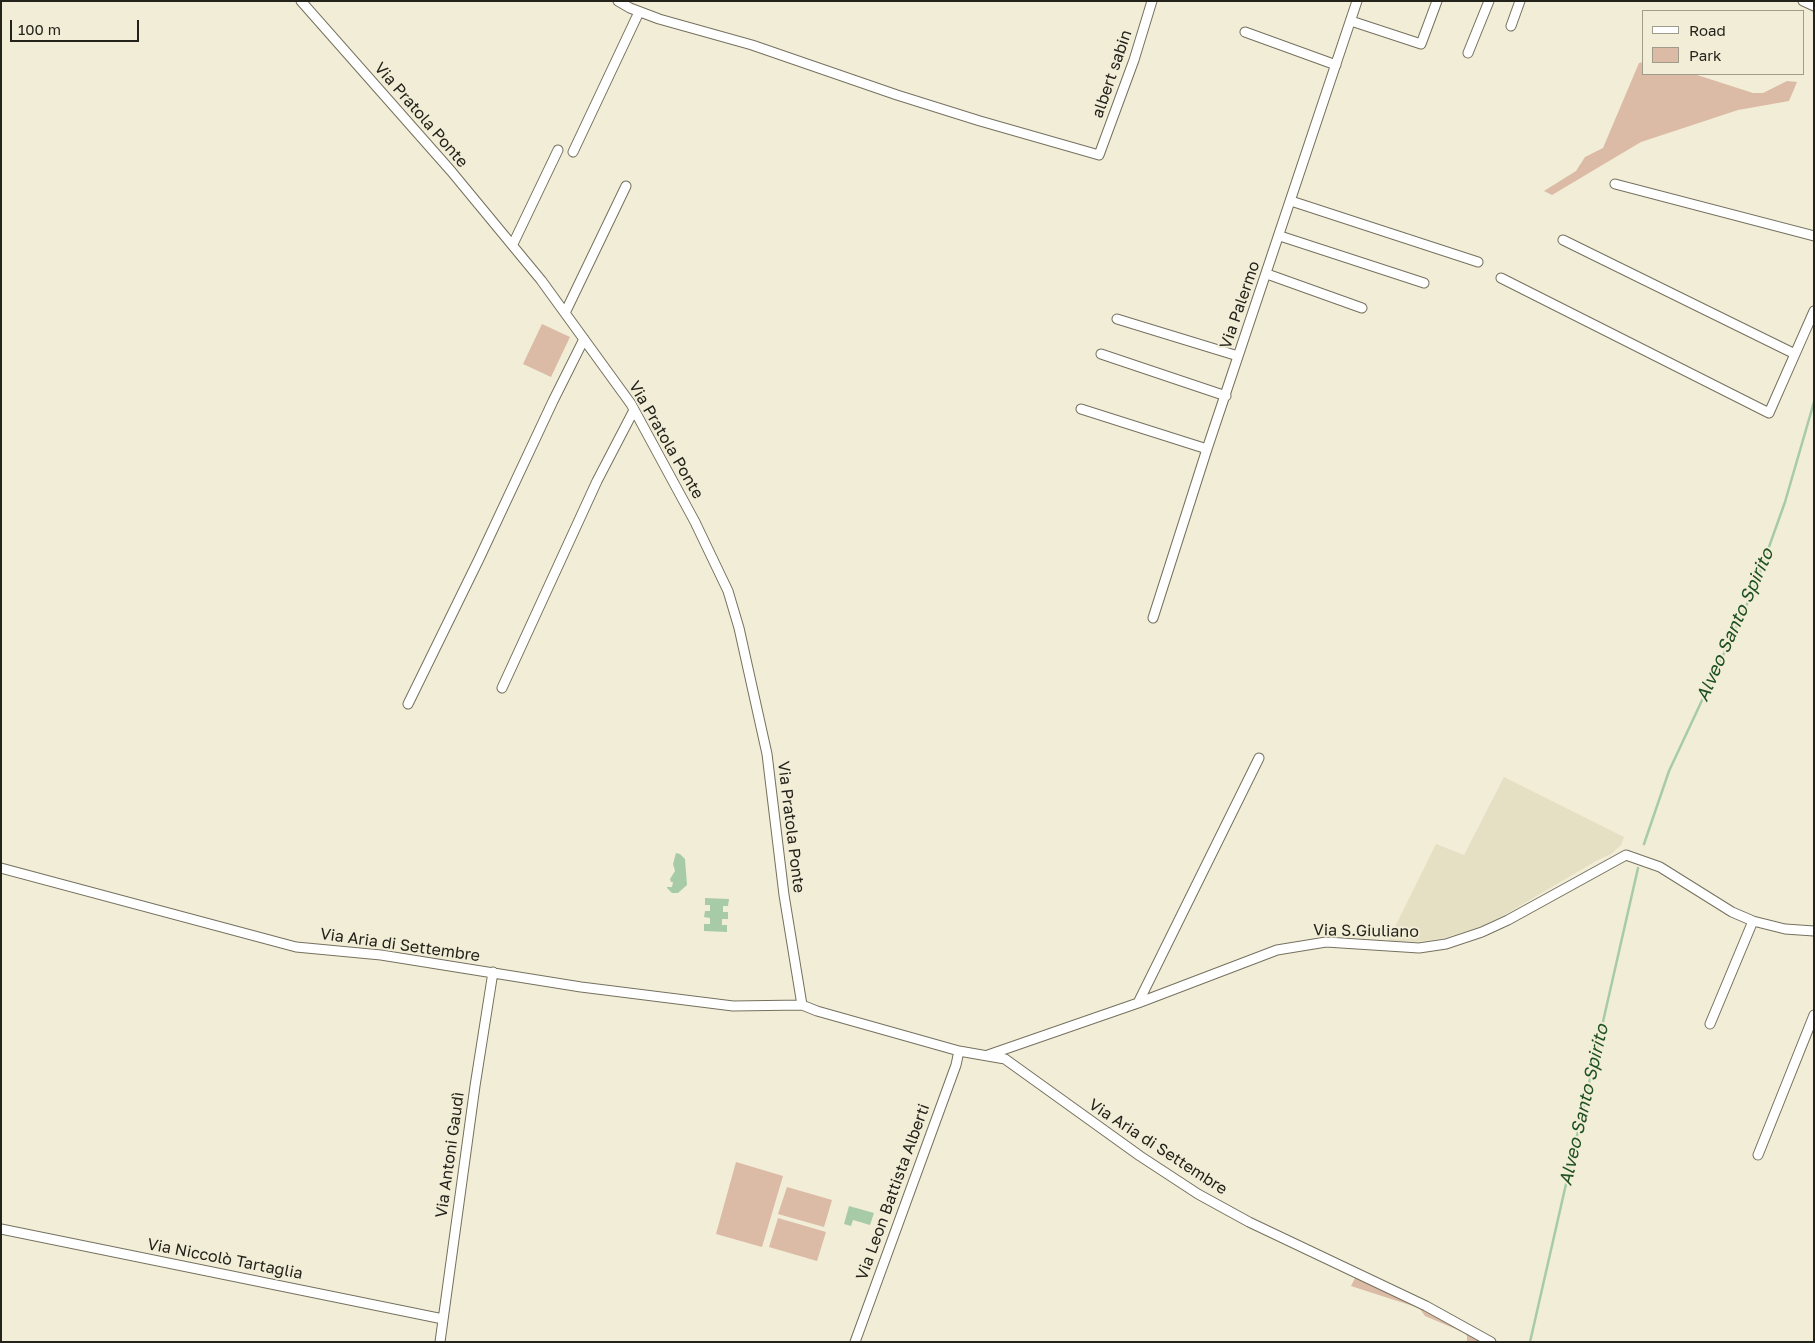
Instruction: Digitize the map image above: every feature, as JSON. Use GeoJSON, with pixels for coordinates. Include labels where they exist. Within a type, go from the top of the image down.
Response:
{"type":"FeatureCollection","features":[{"type":"Feature","properties":{"kind":"street","name":"Via Pratola Ponte"},"geometry":{"type":"LineString","coordinates":[[301,1],[513,244],[634,410],[695,522],[728,591],[739,628],[767,754],[784,895],[802,1005]]}},
{"type":"Feature","properties":{"kind":"street"},"geometry":{"type":"LineString","coordinates":[[573,152],[640,12],[618,1]]}},
{"type":"Feature","properties":{"kind":"street","name":"albert sabin"},"geometry":{"type":"LineString","coordinates":[[640,12],[752,45],[897,95],[980,121],[1099,155],[1134,60],[1152,1]]}},
{"type":"Feature","properties":{"kind":"street","name":"Via Palermo"},"geometry":{"type":"LineString","coordinates":[[1153,618],[1207,449],[1280,236],[1357,1]]}},
{"type":"Feature","properties":{"kind":"street"},"geometry":{"type":"LineString","coordinates":[[1351,21],[1421,44],[1437,1]]}},
{"type":"Feature","properties":{"kind":"street"},"geometry":{"type":"LineString","coordinates":[[1468,53],[1489,1]]}},
{"type":"Feature","properties":{"kind":"street"},"geometry":{"type":"LineString","coordinates":[[1511,26],[1520,1]]}},
{"type":"Feature","properties":{"kind":"street"},"geometry":{"type":"LineString","coordinates":[[1803,1],[1814,6]]}},
{"type":"Feature","properties":{"kind":"street"},"geometry":{"type":"LineString","coordinates":[[1245,32],[1336,65]]}},
{"type":"Feature","properties":{"kind":"street"},"geometry":{"type":"LineString","coordinates":[[513,244],[558,150]]}},
{"type":"Feature","properties":{"kind":"street"},"geometry":{"type":"LineString","coordinates":[[1615,184],[1814,236]]}},
{"type":"Feature","properties":{"kind":"street"},"geometry":{"type":"LineString","coordinates":[[565,313],[626,186]]}},
{"type":"Feature","properties":{"kind":"street"},"geometry":{"type":"LineString","coordinates":[[1291,201],[1478,262]]}},
{"type":"Feature","properties":{"kind":"street"},"geometry":{"type":"LineString","coordinates":[[1280,236],[1424,283]]}},
{"type":"Feature","properties":{"kind":"street"},"geometry":{"type":"LineString","coordinates":[[1563,240],[1795,354]]}},
{"type":"Feature","properties":{"kind":"street"},"geometry":{"type":"LineString","coordinates":[[1267,274],[1362,308]]}},
{"type":"Feature","properties":{"kind":"street"},"geometry":{"type":"LineString","coordinates":[[1501,278],[1769,413],[1814,311]]}},
{"type":"Feature","properties":{"kind":"street"},"geometry":{"type":"LineString","coordinates":[[1118,319],[1238,356]]}},
{"type":"Feature","properties":{"kind":"street"},"geometry":{"type":"LineString","coordinates":[[408,704],[584,339]]}},
{"type":"Feature","properties":{"kind":"street"},"geometry":{"type":"LineString","coordinates":[[1101,354],[1226,396]]}},
{"type":"Feature","properties":{"kind":"street"},"geometry":{"type":"LineString","coordinates":[[1081,409],[1207,449]]}},
{"type":"Feature","properties":{"kind":"street"},"geometry":{"type":"LineString","coordinates":[[502,688],[597,481],[634,410]]}},
{"type":"Feature","properties":{"kind":"street"},"geometry":{"type":"LineString","coordinates":[[1138,1003],[1259,758]]}},
{"type":"Feature","properties":{"kind":"street","name":"Via S.Giuliano"},"geometry":{"type":"LineString","coordinates":[[987,1055],[1138,1003],[1276,950],[1326,942],[1419,948],[1446,944],[1482,932],[1508,920],[1626,855],[1640,858],[1660,867],[1732,912],[1753,921],[1785,930],[1814,931]]}},
{"type":"Feature","properties":{"kind":"street","name":"Via Aria di Settembre"},"geometry":{"type":"LineString","coordinates":[[1,868],[296,947],[381,955],[581,987],[732,1006],[802,1005],[817,1011],[959,1051],[1005,1059],[1140,1156],[1198,1194],[1249,1222],[1426,1306],[1491,1342]]}},
{"type":"Feature","properties":{"kind":"street"},"geometry":{"type":"LineString","coordinates":[[1710,1024],[1753,921]]}},
{"type":"Feature","properties":{"kind":"street","name":"Via Antoni Gaudì"},"geometry":{"type":"LineString","coordinates":[[440,1342],[475,1086],[493,972]]}},
{"type":"Feature","properties":{"kind":"street"},"geometry":{"type":"LineString","coordinates":[[1758,1155],[1814,1015]]}},
{"type":"Feature","properties":{"kind":"street","name":"Via Leon Battista Alberti"},"geometry":{"type":"LineString","coordinates":[[855,1342],[956,1065],[959,1051]]}},
{"type":"Feature","properties":{"kind":"street","name":"Via Niccolò Tartaglia"},"geometry":{"type":"LineString","coordinates":[[1,1229],[443,1318]]}},
{"type":"Feature","properties":{"kind":"shaded area"},"geometry":{"type":"Polygon","coordinates":[[[1504,777],[1624,837],[1621,845],[1611,854],[1480,927],[1444,938],[1417,942],[1388,941],[1436,844],[1464,855],[1504,777]]]}},
{"type":"Feature","properties":{"kind":"shaded area"},"geometry":{"type":"Polygon","coordinates":[[[676,853],[685,859],[687,885],[678,893],[672,893],[667,887],[672,887],[673,882],[670,879],[675,871],[673,864],[676,853]]]}},
{"type":"Feature","properties":{"kind":"shaded area"},"geometry":{"type":"Polygon","coordinates":[[[705,898],[729,899],[728,906],[723,906],[723,912],[728,912],[728,919],[722,919],[722,925],[727,925],[727,932],[704,931],[704,924],[710,924],[710,918],[704,917],[705,911],[710,911],[710,905],[705,905],[705,898]]]}},
{"type":"Feature","properties":{"kind":"shaded area"},"geometry":{"type":"Polygon","coordinates":[[[849,1206],[874,1213],[870,1225],[853,1220],[851,1226],[844,1224],[849,1206]]]}},
{"type":"Feature","properties":{"kind":"green space"},"geometry":{"type":"Polygon","coordinates":[[[1642,62],[1642,75],[1697,75],[1753,93],[1763,93],[1787,81],[1797,82],[1789,101],[1738,110],[1641,142],[1552,195],[1544,191],[1576,171],[1585,157],[1603,148],[1639,63],[1642,62]]]}},
{"type":"Feature","properties":{"kind":"green space"},"geometry":{"type":"Polygon","coordinates":[[[542,324],[570,337],[551,377],[523,364],[542,324]]]}},
{"type":"Feature","properties":{"kind":"green space"},"geometry":{"type":"Polygon","coordinates":[[[736,1162],[783,1176],[762,1247],[716,1234],[736,1162]]]}},
{"type":"Feature","properties":{"kind":"green space"},"geometry":{"type":"Polygon","coordinates":[[[787,1187],[832,1200],[824,1227],[778,1214],[787,1187]]]}},
{"type":"Feature","properties":{"kind":"green space"},"geometry":{"type":"Polygon","coordinates":[[[778,1218],[826,1232],[817,1261],[769,1247],[778,1218]]]}},
{"type":"Feature","properties":{"kind":"green space"},"geometry":{"type":"Polygon","coordinates":[[[1359,1277],[1423,1307],[1483,1342],[1467,1342],[1465,1333],[1425,1316],[1416,1307],[1351,1286],[1355,1278],[1359,1277]]]}},
{"type":"Feature","properties":{"kind":"waterway","name":"Alveo Santo Spirito"},"geometry":{"type":"LineString","coordinates":[[1644,844],[1669,771],[1754,589],[1785,502],[1814,402]]}},
{"type":"Feature","properties":{"kind":"waterway","name":"Alveo Santo Spirito"},"geometry":{"type":"LineString","coordinates":[[1530,1342],[1638,868]]}}]}
